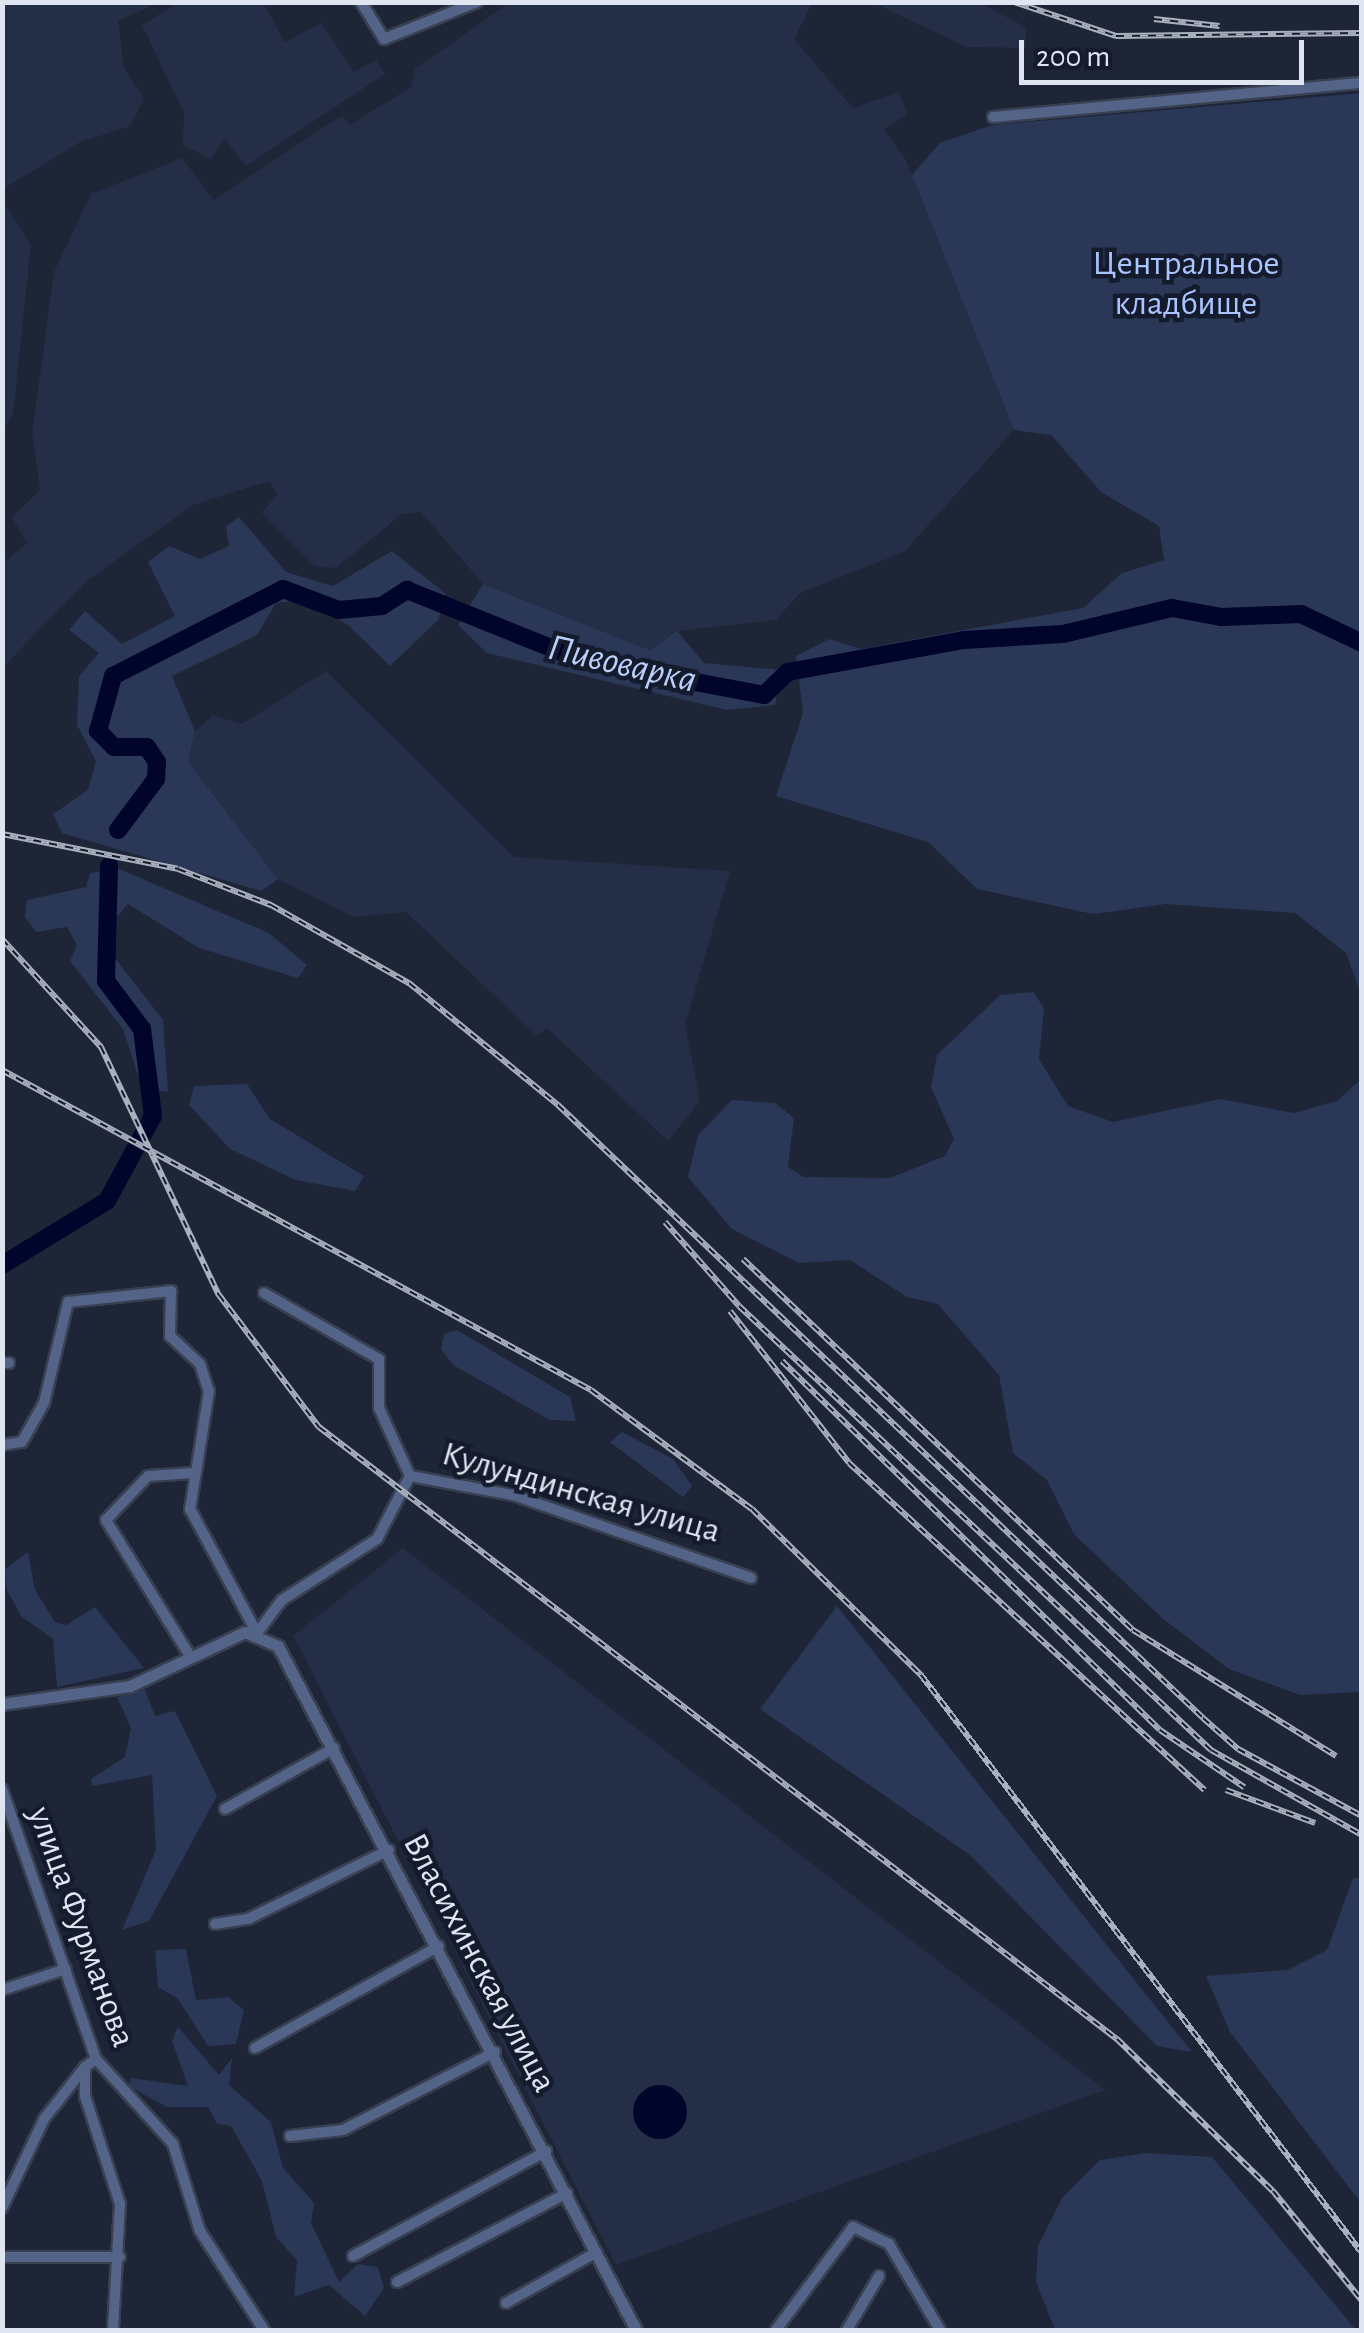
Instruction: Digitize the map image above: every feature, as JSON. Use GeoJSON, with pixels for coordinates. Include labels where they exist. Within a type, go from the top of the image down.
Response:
{"type":"FeatureCollection","features":[{"type":"Feature","properties":{"kind":"street"},"geometry":{"type":"LineString","coordinates":[[361,2],[384,39],[477,2]]}},
{"type":"Feature","properties":{"kind":"street"},"geometry":{"type":"LineString","coordinates":[[992,117],[1362,83]]}},
{"type":"Feature","properties":{"kind":"street","name":"Власихинская улица"},"geometry":{"type":"LineString","coordinates":[[2,1445],[22,1442],[39,1414],[68,1302],[172,1291],[170,1336],[208,1376],[190,1509],[203,1544],[257,1634],[286,1657],[496,2052],[636,2330]]}},
{"type":"Feature","properties":{"kind":"street","name":"Кулундинская улица"},"geometry":{"type":"LineString","coordinates":[[264,1293],[378,1359],[379,1408],[410,1476],[513,1495],[751,1578]]}},
{"type":"Feature","properties":{"kind":"street"},"geometry":{"type":"LineString","coordinates":[[190,1656],[106,1520],[148,1476],[193,1473]]}},
{"type":"Feature","properties":{"kind":"street"},"geometry":{"type":"LineString","coordinates":[[2,1704],[106,1693],[190,1656],[257,1634],[282,1600],[377,1539],[410,1476]]}},
{"type":"Feature","properties":{"kind":"street"},"geometry":{"type":"LineString","coordinates":[[225,1808],[334,1748]]}},
{"type":"Feature","properties":{"kind":"street","name":"улица Фурманова"},"geometry":{"type":"LineString","coordinates":[[2,1789],[96,2059],[173,2144],[200,2231],[264,2330]]}},
{"type":"Feature","properties":{"kind":"street"},"geometry":{"type":"LineString","coordinates":[[215,1924],[248,1919],[389,1850]]}},
{"type":"Feature","properties":{"kind":"street"},"geometry":{"type":"LineString","coordinates":[[255,2048],[440,1946]]}},
{"type":"Feature","properties":{"kind":"street"},"geometry":{"type":"LineString","coordinates":[[2,1990],[66,1969]]}},
{"type":"Feature","properties":{"kind":"street"},"geometry":{"type":"LineString","coordinates":[[290,2136],[343,2130],[496,2052]]}},
{"type":"Feature","properties":{"kind":"street"},"geometry":{"type":"LineString","coordinates":[[2,2208],[44,2119],[85,2067],[96,2059]]}},
{"type":"Feature","properties":{"kind":"street"},"geometry":{"type":"LineString","coordinates":[[85,2067],[85,2096],[120,2204],[113,2330]]}},
{"type":"Feature","properties":{"kind":"street"},"geometry":{"type":"LineString","coordinates":[[353,2256],[546,2151]]}},
{"type":"Feature","properties":{"kind":"street"},"geometry":{"type":"LineString","coordinates":[[397,2282],[567,2193]]}},
{"type":"Feature","properties":{"kind":"street"},"geometry":{"type":"LineString","coordinates":[[776,2330],[853,2227],[889,2244],[940,2330]]}},
{"type":"Feature","properties":{"kind":"street"},"geometry":{"type":"LineString","coordinates":[[506,2303],[597,2252]]}},
{"type":"Feature","properties":{"kind":"street"},"geometry":{"type":"LineString","coordinates":[[2,2257],[120,2258]]}},
{"type":"Feature","properties":{"kind":"street"},"geometry":{"type":"LineString","coordinates":[[847,2330],[878,2276]]}},
{"type":"Feature","properties":{"kind":"shaded area"},"geometry":{"type":"Polygon","coordinates":[[[3,2],[158,3],[118,21],[124,67],[144,99],[130,126],[80,142],[3,189],[3,2]]]}},
{"type":"Feature","properties":{"kind":"shaded area"},"geometry":{"type":"Polygon","coordinates":[[[177,3],[263,3],[285,42],[321,23],[354,72],[376,60],[385,74],[246,166],[225,139],[211,159],[183,145],[184,113],[142,25],[177,3]]]}},
{"type":"Feature","properties":{"kind":"shaded area"},"geometry":{"type":"Polygon","coordinates":[[[509,3],[812,3],[794,39],[853,108],[899,92],[907,114],[884,129],[906,160],[1014,430],[904,552],[800,593],[776,620],[677,631],[650,650],[483,584],[421,512],[402,514],[336,568],[315,566],[262,513],[277,494],[269,481],[193,505],[87,581],[3,667],[3,563],[27,543],[12,517],[40,490],[32,433],[54,272],[91,194],[182,158],[214,200],[342,115],[350,125],[411,87],[415,69],[509,3]]]}},
{"type":"Feature","properties":{"kind":"shaded area"},"geometry":{"type":"Polygon","coordinates":[[[874,3],[979,3],[1026,27],[1026,48],[966,47],[874,3]]]}},
{"type":"Feature","properties":{"kind":"shaded area"},"geometry":{"type":"Polygon","coordinates":[[[3,201],[31,245],[13,414],[3,432],[3,201]]]}},
{"type":"Feature","properties":{"kind":"shaded area"},"geometry":{"type":"Polygon","coordinates":[[[326,671],[514,857],[730,871],[685,1025],[700,1101],[668,1141],[547,1028],[537,1036],[406,912],[353,917],[278,879],[188,762],[195,731],[213,715],[242,724],[326,671]]]}},
{"type":"Feature","properties":{"kind":"shaded area"},"geometry":{"type":"Polygon","coordinates":[[[403,1548],[1105,2090],[616,2265],[293,1636],[403,1548]]]}},
{"type":"Feature","properties":{"kind":"shaded area"},"geometry":{"type":"Polygon","coordinates":[[[660,2085],[679,2093],[687,2112],[679,2131],[660,2139],[641,2131],[633,2112],[641,2093],[660,2085]]]}},
{"type":"Feature","properties":{"kind":"green space","name":"Центральное кладбище"},"geometry":{"type":"Polygon","coordinates":[[[1361,93],[1361,994],[1346,953],[1295,913],[1166,904],[1093,914],[977,889],[928,842],[776,796],[803,713],[796,656],[829,639],[861,649],[1083,608],[1122,573],[1164,560],[1159,526],[1101,492],[1051,435],[1014,430],[912,175],[940,143],[992,125],[1361,93]]]}},
{"type":"Feature","properties":{"kind":"green space"},"geometry":{"type":"Polygon","coordinates":[[[239,517],[286,572],[333,586],[392,551],[445,593],[439,619],[390,666],[348,625],[304,600],[276,603],[257,635],[172,676],[195,731],[188,762],[278,879],[261,891],[62,833],[53,814],[88,790],[96,761],[77,725],[79,676],[99,653],[69,630],[85,611],[122,644],[175,616],[148,562],[169,546],[200,559],[229,546],[226,526],[239,517]]]}},
{"type":"Feature","properties":{"kind":"green space"},"geometry":{"type":"Polygon","coordinates":[[[483,584],[650,650],[677,631],[704,663],[782,670],[775,705],[727,710],[487,653],[458,625],[483,584]]]}},
{"type":"Feature","properties":{"kind":"green space"},"geometry":{"type":"Polygon","coordinates":[[[117,868],[269,933],[307,965],[298,978],[199,948],[128,904],[106,929],[111,953],[163,1020],[168,1092],[142,1088],[123,1029],[70,961],[77,945],[67,927],[36,932],[25,917],[27,900],[86,887],[90,873],[117,868]]]}},
{"type":"Feature","properties":{"kind":"green space"},"geometry":{"type":"Polygon","coordinates":[[[1033,992],[1044,1008],[1039,1059],[1068,1106],[1113,1122],[1220,1099],[1294,1113],[1337,1101],[1361,1079],[1361,1692],[1300,1695],[1229,1669],[1162,1618],[1074,1534],[1047,1480],[1013,1453],[999,1375],[938,1304],[907,1297],[850,1260],[799,1263],[732,1229],[688,1177],[698,1135],[732,1100],[775,1103],[794,1118],[788,1167],[803,1177],[890,1178],[945,1156],[954,1139],[931,1087],[937,1055],[1000,995],[1033,992]]]}},
{"type":"Feature","properties":{"kind":"green space"},"geometry":{"type":"Polygon","coordinates":[[[247,1084],[270,1119],[364,1176],[355,1191],[296,1180],[230,1149],[189,1105],[194,1086],[247,1084]]]}},
{"type":"Feature","properties":{"kind":"green space"},"geometry":{"type":"Polygon","coordinates":[[[457,1330],[570,1397],[576,1421],[550,1420],[453,1365],[441,1349],[444,1334],[457,1330]]]}},
{"type":"Feature","properties":{"kind":"green space"},"geometry":{"type":"Polygon","coordinates":[[[622,1432],[673,1459],[692,1486],[683,1497],[610,1442],[622,1432]]]}},
{"type":"Feature","properties":{"kind":"green space"},"geometry":{"type":"Polygon","coordinates":[[[28,1552],[35,1590],[55,1622],[66,1625],[95,1607],[144,1668],[57,1687],[53,1639],[21,1616],[7,1590],[5,1569],[28,1552]]]}},
{"type":"Feature","properties":{"kind":"green space"},"geometry":{"type":"Polygon","coordinates":[[[837,1606],[1192,2052],[1157,2046],[970,1855],[760,1709],[837,1606]]]}},
{"type":"Feature","properties":{"kind":"green space"},"geometry":{"type":"Polygon","coordinates":[[[145,1690],[155,1716],[175,1711],[217,1796],[149,1921],[122,1930],[156,1850],[152,1775],[92,1786],[91,1779],[125,1757],[131,1728],[117,1697],[145,1690]]]}},
{"type":"Feature","properties":{"kind":"green space"},"geometry":{"type":"Polygon","coordinates":[[[1353,1878],[1362,1879],[1361,2203],[1230,2032],[1206,1976],[1287,1970],[1327,1950],[1353,1878]]]}},
{"type":"Feature","properties":{"kind":"green space"},"geometry":{"type":"Polygon","coordinates":[[[186,1949],[196,2000],[228,1997],[244,2010],[236,2044],[208,2046],[178,1999],[158,1987],[155,1950],[186,1949]]]}},
{"type":"Feature","properties":{"kind":"green space"},"geometry":{"type":"Polygon","coordinates":[[[178,2027],[219,2075],[232,2058],[229,2085],[271,2122],[283,2168],[314,2203],[311,2223],[339,2282],[358,2264],[378,2267],[384,2288],[365,2316],[329,2285],[294,2297],[297,2260],[276,2237],[262,2181],[231,2126],[217,2124],[208,2107],[167,2107],[128,2086],[131,2078],[188,2086],[172,2041],[178,2027]]]}},
{"type":"Feature","properties":{"kind":"green space"},"geometry":{"type":"Polygon","coordinates":[[[1145,2153],[1212,2157],[1356,2330],[1055,2330],[1036,2282],[1038,2246],[1062,2198],[1100,2160],[1145,2153]]]}},
{"type":"Feature","properties":{"kind":"waterway","name":"Пивоварка"},"geometry":{"type":"LineString","coordinates":[[118,830],[156,779],[157,762],[147,747],[114,747],[98,731],[113,676],[283,589],[339,610],[382,606],[407,590],[584,661],[764,695],[788,672],[964,640],[1063,634],[1172,608],[1222,617],[1301,614],[1362,643]]}},
{"type":"Feature","properties":{"kind":"waterway","name":"Пивоварка"},"geometry":{"type":"LineString","coordinates":[[2,1265],[107,1201],[153,1116],[142,1029],[106,981],[109,866]]}},
{"type":"Feature","properties":{"kind":"railway"},"geometry":{"type":"LineString","coordinates":[[1014,2],[1116,36],[1362,33]]}},
{"type":"Feature","properties":{"kind":"railway"},"geometry":{"type":"LineString","coordinates":[[1154,19],[1220,26]]}},
{"type":"Feature","properties":{"kind":"railway"},"geometry":{"type":"LineString","coordinates":[[2,834],[178,869],[271,905],[409,983],[558,1105],[1238,1749],[1362,1816]]}},
{"type":"Feature","properties":{"kind":"railway"},"geometry":{"type":"LineString","coordinates":[[2,939],[101,1047],[219,1295],[319,1427],[1117,2039],[1273,2191],[1362,2301]]}},
{"type":"Feature","properties":{"kind":"railway"},"geometry":{"type":"LineString","coordinates":[[2,1070],[591,1390],[752,1509],[921,1675],[1362,2253]]}},
{"type":"Feature","properties":{"kind":"railway"},"geometry":{"type":"LineString","coordinates":[[665,1222],[739,1306],[1211,1750],[1362,1835]]}},
{"type":"Feature","properties":{"kind":"railway"},"geometry":{"type":"LineString","coordinates":[[743,1259],[1133,1630],[1336,1756]]}},
{"type":"Feature","properties":{"kind":"railway"},"geometry":{"type":"LineString","coordinates":[[730,1311],[849,1463],[1205,1790]]}},
{"type":"Feature","properties":{"kind":"railway"},"geometry":{"type":"LineString","coordinates":[[782,1361],[1160,1730],[1244,1787]]}},
{"type":"Feature","properties":{"kind":"railway"},"geometry":{"type":"LineString","coordinates":[[1226,1790],[1315,1823]]}}]}
